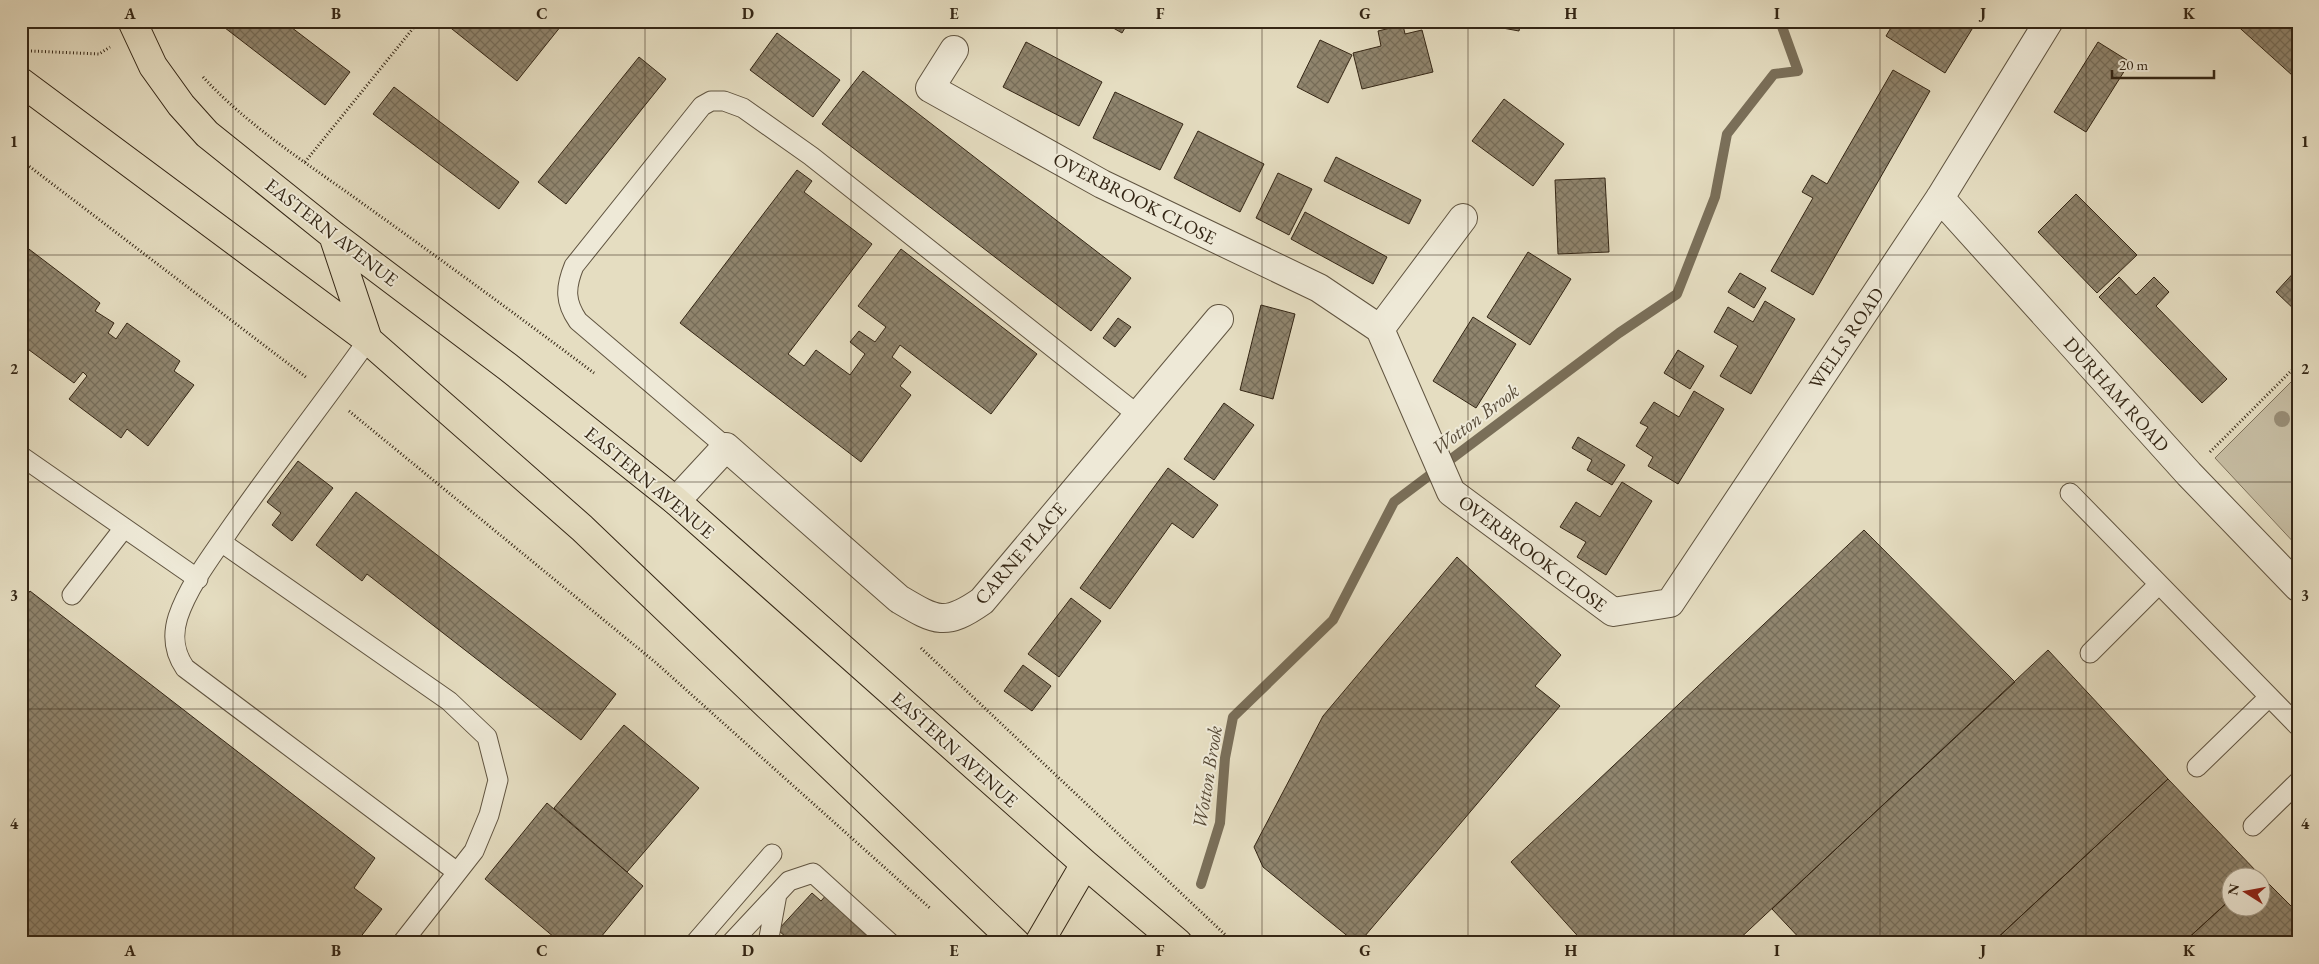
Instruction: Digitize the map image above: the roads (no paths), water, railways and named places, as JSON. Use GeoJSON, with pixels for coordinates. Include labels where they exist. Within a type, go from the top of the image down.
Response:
{"type":"FeatureCollection","features":[{"type":"Feature","properties":{"kind":"highway","name":"EASTERN AVENUE"},"geometry":{"type":"LineString","coordinates":[[133,26],[153,66],[180,106],[207,134],[333,235],[508,367],[676,502],[1085,864],[1178,943]]}},
{"type":"Feature","properties":{"kind":"highway"},"geometry":{"type":"LineString","coordinates":[[21,82],[368,340],[582,528],[1016,943]]}},
{"type":"Feature","properties":{"kind":"highway"},"geometry":{"type":"LineString","coordinates":[[333,235],[368,340]]}},
{"type":"Feature","properties":{"kind":"highway"},"geometry":{"type":"LineString","coordinates":[[1039,943],[1085,864]]}},
{"type":"Feature","properties":{"kind":"street","name":"WELLS ROAD"},"geometry":{"type":"LineString","coordinates":[[1613,612],[1670,602],[1940,198],[2049,21]]}},
{"type":"Feature","properties":{"kind":"street","name":"OVERBROOK CLOSE"},"geometry":{"type":"LineString","coordinates":[[954,50],[930,88],[1102,184],[1319,288],[1380,329],[1452,492],[1613,612]]}},
{"type":"Feature","properties":{"kind":"street","name":"DURHAM ROAD"},"geometry":{"type":"LineString","coordinates":[[1940,198],[2189,474],[2298,587]]}},
{"type":"Feature","properties":{"kind":"street"},"geometry":{"type":"LineString","coordinates":[[1380,329],[1463,218]]}},
{"type":"Feature","properties":{"kind":"street","name":"CARNE PLACE"},"geometry":{"type":"LineString","coordinates":[[726,447],[899,599],[922,612],[942,619],[962,615],[982,601],[1219,319]]}},
{"type":"Feature","properties":{"kind":"street"},"geometry":{"type":"LineString","coordinates":[[676,502],[726,447]]}},
{"type":"Feature","properties":{"kind":"lane"},"geometry":{"type":"LineString","coordinates":[[726,447],[578,321],[570,309],[566,295],[568,281],[574,266],[702,106],[711,101],[724,101],[743,108],[812,156],[1138,415]]}},
{"type":"Feature","properties":{"kind":"lane"},"geometry":{"type":"LineString","coordinates":[[368,340],[259,487],[198,579],[186,599],[178,618],[174,638],[177,656],[185,668],[457,872]]}},
{"type":"Feature","properties":{"kind":"lane"},"geometry":{"type":"LineString","coordinates":[[21,456],[198,579]]}},
{"type":"Feature","properties":{"kind":"lane"},"geometry":{"type":"LineString","coordinates":[[2070,493],[2298,726]]}},
{"type":"Feature","properties":{"kind":"lane"},"geometry":{"type":"LineString","coordinates":[[72,595],[124,528]]}},
{"type":"Feature","properties":{"kind":"lane"},"geometry":{"type":"LineString","coordinates":[[221,542],[450,700],[486,737],[498,780],[489,816],[474,851],[402,943]]}},
{"type":"Feature","properties":{"kind":"lane"},"geometry":{"type":"LineString","coordinates":[[2090,653],[2159,584]]}},
{"type":"Feature","properties":{"kind":"lane"},"geometry":{"type":"LineString","coordinates":[[2197,767],[2269,697]]}},
{"type":"Feature","properties":{"kind":"lane"},"geometry":{"type":"LineString","coordinates":[[2253,826],[2298,782]]}},
{"type":"Feature","properties":{"kind":"lane"},"geometry":{"type":"LineString","coordinates":[[695,943],[772,854]]}},
{"type":"Feature","properties":{"kind":"lane"},"geometry":{"type":"LineString","coordinates":[[731,943],[789,881],[813,873],[890,943]]}},
{"type":"Feature","properties":{"kind":"lane"},"geometry":{"type":"LineString","coordinates":[[768,943],[777,894]]}},
{"type":"Feature","properties":{"kind":"waterway","name":"Wotton Brook"},"geometry":{"type":"LineString","coordinates":[[1201,884],[1220,823],[1225,758],[1233,717],[1333,620],[1394,502],[1619,333],[1677,294],[1715,197],[1727,134],[1774,74],[1798,71],[1780,21]]}}]}
